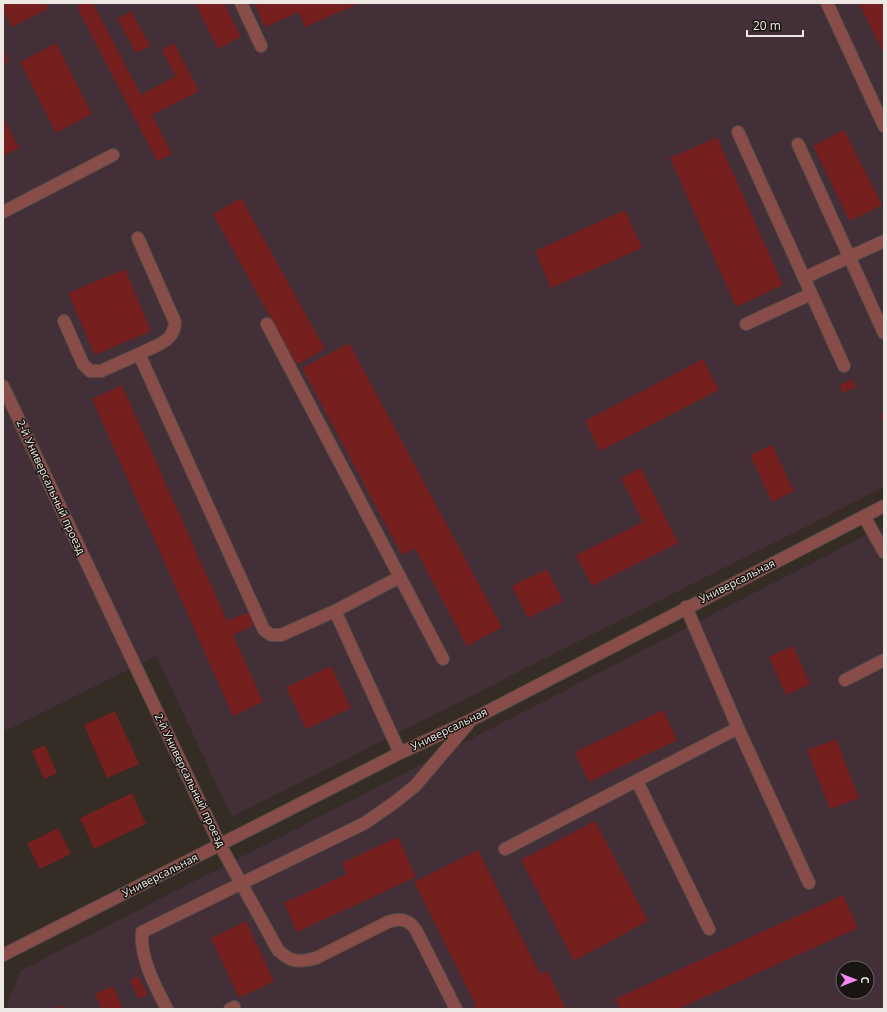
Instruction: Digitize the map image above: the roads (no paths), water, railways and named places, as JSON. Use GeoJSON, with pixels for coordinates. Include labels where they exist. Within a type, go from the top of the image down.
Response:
{"type":"FeatureCollection","features":[{"type":"Feature","properties":{"kind":"street"},"geometry":{"type":"LineString","coordinates":[[241,3],[261,46]]}},
{"type":"Feature","properties":{"kind":"street"},"geometry":{"type":"LineString","coordinates":[[828,3],[884,126]]}},
{"type":"Feature","properties":{"kind":"street"},"geometry":{"type":"LineString","coordinates":[[738,132],[844,366]]}},
{"type":"Feature","properties":{"kind":"street"},"geometry":{"type":"LineString","coordinates":[[798,144],[884,333]]}},
{"type":"Feature","properties":{"kind":"street"},"geometry":{"type":"LineString","coordinates":[[3,212],[113,155]]}},
{"type":"Feature","properties":{"kind":"street"},"geometry":{"type":"LineString","coordinates":[[64,321],[83,364],[90,371],[101,371],[139,354],[173,336],[175,322],[138,238]]}},
{"type":"Feature","properties":{"kind":"street"},"geometry":{"type":"LineString","coordinates":[[804,278],[884,241]]}},
{"type":"Feature","properties":{"kind":"street"},"geometry":{"type":"LineString","coordinates":[[746,324],[811,294]]}},
{"type":"Feature","properties":{"kind":"street"},"geometry":{"type":"LineString","coordinates":[[267,324],[443,658]]}},
{"type":"Feature","properties":{"kind":"street"},"geometry":{"type":"LineString","coordinates":[[139,354],[267,634],[275,636],[280,635],[335,611],[400,577]]}},
{"type":"Feature","properties":{"kind":"street","name":"2-й Универсальный проезд"},"geometry":{"type":"LineString","coordinates":[[3,386],[220,844],[278,950],[285,958],[295,962],[316,958],[396,919],[404,920],[411,923],[456,1009]]}},
{"type":"Feature","properties":{"kind":"street","name":"Универсальная"},"geometry":{"type":"LineString","coordinates":[[3,963],[8,953],[400,753],[471,720],[686,607],[884,506]]}},
{"type":"Feature","properties":{"kind":"street"},"geometry":{"type":"LineString","coordinates":[[864,516],[884,552]]}},
{"type":"Feature","properties":{"kind":"street"},"geometry":{"type":"LineString","coordinates":[[686,607],[738,728],[809,883]]}},
{"type":"Feature","properties":{"kind":"street"},"geometry":{"type":"LineString","coordinates":[[335,611],[400,753]]}},
{"type":"Feature","properties":{"kind":"street"},"geometry":{"type":"LineString","coordinates":[[845,680],[884,660]]}},
{"type":"Feature","properties":{"kind":"street"},"geometry":{"type":"LineString","coordinates":[[167,1009],[157,990],[141,946],[142,932],[365,823],[395,802],[414,786],[471,720]]}},
{"type":"Feature","properties":{"kind":"street"},"geometry":{"type":"LineString","coordinates":[[504,849],[738,728]]}},
{"type":"Feature","properties":{"kind":"street"},"geometry":{"type":"LineString","coordinates":[[637,781],[709,929]]}}]}
